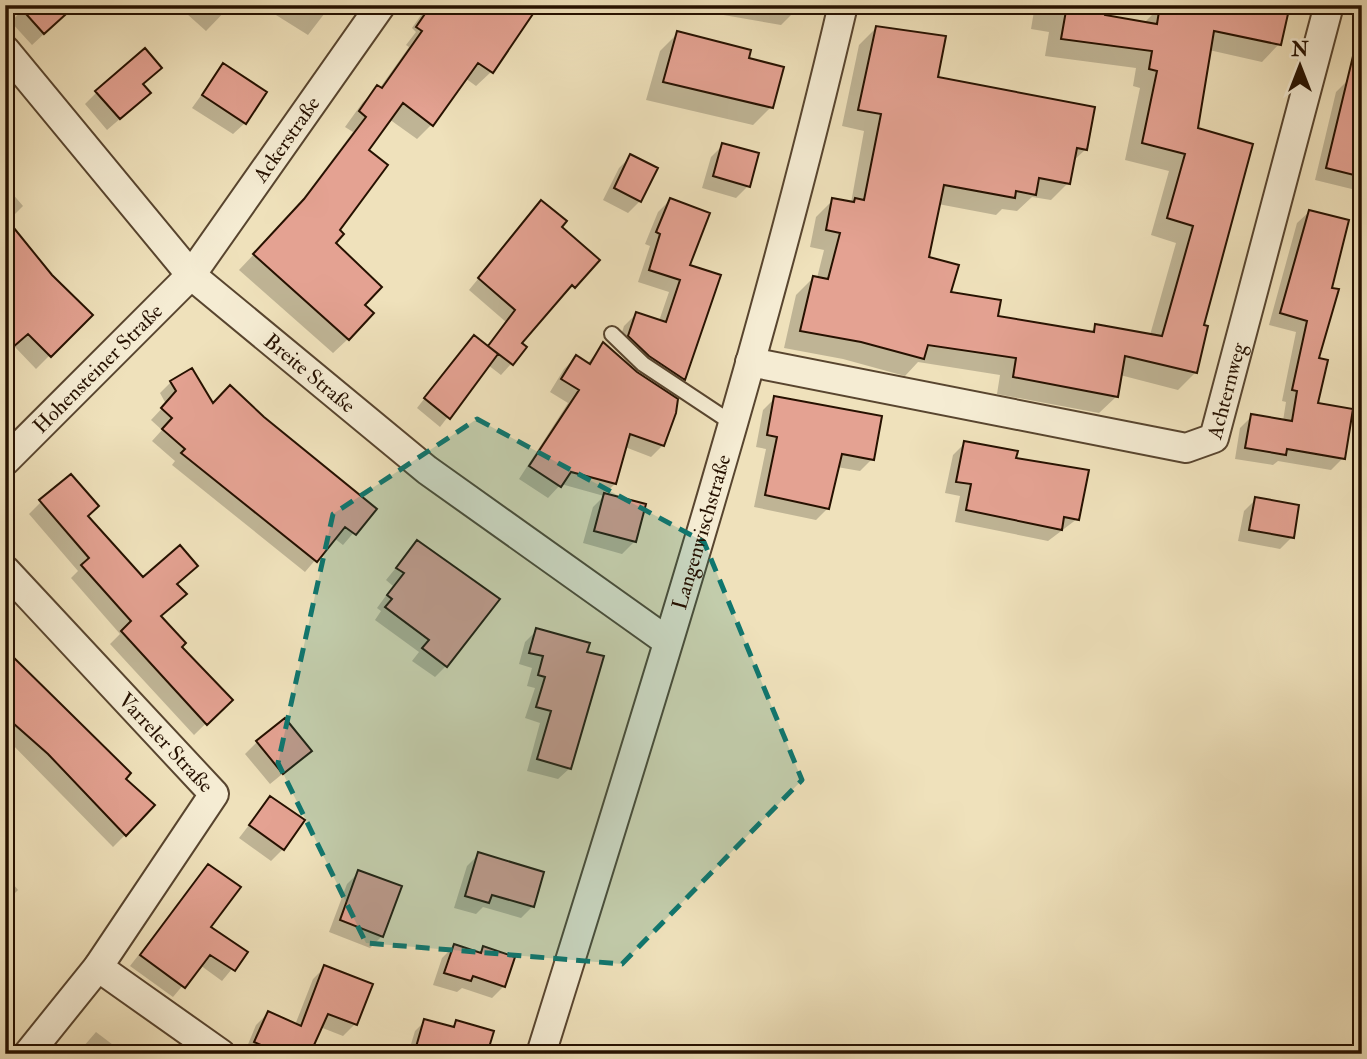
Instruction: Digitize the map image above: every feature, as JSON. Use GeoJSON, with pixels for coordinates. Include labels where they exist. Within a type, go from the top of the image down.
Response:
{"type":"FeatureCollection","features":[{"type":"Feature","properties":{"kind":"street","name":"Ackerstraße"},"geometry":{"type":"LineString","coordinates":[[191,275],[381,5]]}},
{"type":"Feature","properties":{"kind":"street","name":"Langenwischstraße"},"geometry":{"type":"LineString","coordinates":[[541,1054],[750,362],[806,161],[843,5]]}},
{"type":"Feature","properties":{"kind":"street","name":"Achternweg"},"geometry":{"type":"LineString","coordinates":[[750,362],[1186,448],[1214,438],[1329,5]]}},
{"type":"Feature","properties":{"kind":"street","name":"Breite Straße"},"geometry":{"type":"LineString","coordinates":[[5,50],[191,275],[427,470],[667,641]]}},
{"type":"Feature","properties":{"kind":"street","name":"Hohensteiner Straße"},"geometry":{"type":"LineString","coordinates":[[5,461],[191,275]]}},
{"type":"Feature","properties":{"kind":"street","name":"Varreler Straße"},"geometry":{"type":"LineString","coordinates":[[5,570],[214,794],[98,967],[28,1054]]}},
{"type":"Feature","properties":{"kind":"street"},"geometry":{"type":"LineString","coordinates":[[98,967],[221,1054]]}},
{"type":"Feature","properties":{"kind":"lane"},"geometry":{"type":"LineString","coordinates":[[612,334],[643,363],[732,423]]}},
{"type":"Feature","properties":{"kind":"highlighted area"},"geometry":{"type":"Polygon","coordinates":[[[477,419],[704,542],[802,780],[622,964],[366,943],[278,763],[333,514],[477,419]]]}},
{"type":"Feature","properties":{"kind":"building"},"geometry":{"type":"Polygon","coordinates":[[[18,5],[76,5],[44,34],[18,5]]]}},
{"type":"Feature","properties":{"kind":"building"},"geometry":{"type":"Polygon","coordinates":[[[431,5],[539,5],[493,73],[478,63],[433,126],[403,103],[369,150],[388,165],[340,230],[344,234],[336,243],[382,287],[365,305],[374,313],[349,340],[253,254],[304,199],[366,117],[359,111],[377,85],[382,88],[422,31],[416,27],[431,5]]]}},
{"type":"Feature","properties":{"kind":"building"},"geometry":{"type":"Polygon","coordinates":[[[1067,5],[1106,5],[1105,15],[1157,24],[1160,5],[1290,5],[1281,45],[1214,31],[1198,128],[1253,144],[1204,325],[1208,326],[1197,373],[1125,356],[1118,397],[1013,377],[1016,358],[928,345],[924,359],[861,342],[800,331],[813,276],[828,279],[840,233],[826,230],[832,198],[854,202],[855,198],[864,200],[881,114],[858,110],[876,26],[946,36],[938,77],[1095,107],[1087,150],[1077,148],[1070,184],[1039,178],[1036,195],[1016,191],[1015,198],[944,185],[929,257],[959,265],[951,292],[1001,300],[998,316],[1094,332],[1095,324],[1162,336],[1193,226],[1167,218],[1185,154],[1142,143],[1157,71],[1149,69],[1152,51],[1061,39],[1067,5]]]}},
{"type":"Feature","properties":{"kind":"building"},"geometry":{"type":"Polygon","coordinates":[[[677,31],[751,50],[749,58],[784,67],[773,108],[663,82],[677,31]]]}},
{"type":"Feature","properties":{"kind":"building"},"geometry":{"type":"Polygon","coordinates":[[[145,48],[162,68],[143,84],[151,93],[120,119],[95,91],[145,48]]]}},
{"type":"Feature","properties":{"kind":"building"},"geometry":{"type":"Polygon","coordinates":[[[1353,56],[1362,57],[1362,177],[1326,168],[1353,56]]]}},
{"type":"Feature","properties":{"kind":"building"},"geometry":{"type":"Polygon","coordinates":[[[223,63],[267,92],[246,124],[202,95],[223,63]]]}},
{"type":"Feature","properties":{"kind":"building"},"geometry":{"type":"Polygon","coordinates":[[[722,143],[759,153],[750,187],[713,176],[722,143]]]}},
{"type":"Feature","properties":{"kind":"building"},"geometry":{"type":"Polygon","coordinates":[[[630,154],[658,168],[641,202],[614,188],[630,154]]]}},
{"type":"Feature","properties":{"kind":"building"},"geometry":{"type":"Polygon","coordinates":[[[670,198],[710,213],[690,265],[721,275],[685,380],[649,356],[628,336],[636,312],[666,322],[680,280],[649,270],[660,234],[656,232],[670,198]]]}},
{"type":"Feature","properties":{"kind":"building"},"geometry":{"type":"Polygon","coordinates":[[[541,200],[567,221],[562,227],[600,260],[575,288],[572,285],[522,343],[527,347],[513,365],[488,346],[515,310],[478,278],[541,200]]]}},
{"type":"Feature","properties":{"kind":"building"},"geometry":{"type":"Polygon","coordinates":[[[1309,210],[1349,220],[1332,288],[1339,289],[1319,358],[1328,360],[1318,403],[1353,409],[1345,459],[1287,449],[1286,455],[1245,448],[1251,414],[1292,421],[1297,391],[1292,390],[1307,321],[1280,313],[1309,210]]]}},
{"type":"Feature","properties":{"kind":"building"},"geometry":{"type":"Polygon","coordinates":[[[5,217],[52,275],[93,315],[51,357],[28,334],[5,354],[5,217]]]}},
{"type":"Feature","properties":{"kind":"building"},"geometry":{"type":"Polygon","coordinates":[[[474,335],[498,354],[450,419],[424,398],[474,335]]]}},
{"type":"Feature","properties":{"kind":"building"},"geometry":{"type":"Polygon","coordinates":[[[603,342],[637,372],[678,399],[676,413],[664,446],[630,434],[616,484],[571,472],[561,487],[529,466],[579,390],[561,379],[576,355],[590,364],[603,342]]]}},
{"type":"Feature","properties":{"kind":"building"},"geometry":{"type":"Polygon","coordinates":[[[192,368],[213,403],[230,385],[264,417],[377,509],[356,535],[345,527],[317,562],[181,453],[185,449],[162,429],[172,418],[161,408],[176,391],[170,381],[192,368]]]}},
{"type":"Feature","properties":{"kind":"building"},"geometry":{"type":"Polygon","coordinates":[[[774,396],[882,416],[874,460],[842,454],[829,509],[765,495],[777,437],[767,435],[774,396]]]}},
{"type":"Feature","properties":{"kind":"building"},"geometry":{"type":"Polygon","coordinates":[[[964,441],[1018,451],[1016,458],[1089,470],[1079,520],[1064,517],[1062,530],[966,510],[971,484],[956,482],[964,441]]]}},
{"type":"Feature","properties":{"kind":"building"},"geometry":{"type":"Polygon","coordinates":[[[71,474],[99,506],[88,516],[143,577],[180,545],[198,566],[177,584],[187,594],[161,616],[186,643],[182,647],[233,700],[207,725],[121,631],[131,621],[81,565],[89,558],[39,500],[71,474]]]}},
{"type":"Feature","properties":{"kind":"building"},"geometry":{"type":"Polygon","coordinates":[[[604,493],[646,504],[636,542],[594,531],[604,493]]]}},
{"type":"Feature","properties":{"kind":"building"},"geometry":{"type":"Polygon","coordinates":[[[1255,497],[1299,505],[1294,538],[1249,530],[1255,497]]]}},
{"type":"Feature","properties":{"kind":"building"},"geometry":{"type":"Polygon","coordinates":[[[417,540],[500,599],[447,667],[422,648],[429,640],[385,607],[392,599],[387,595],[404,573],[396,568],[417,540]]]}},
{"type":"Feature","properties":{"kind":"building"},"geometry":{"type":"Polygon","coordinates":[[[536,628],[590,643],[587,652],[604,656],[571,769],[537,759],[551,711],[536,707],[545,677],[538,675],[543,656],[529,653],[536,628]]]}},
{"type":"Feature","properties":{"kind":"building"},"geometry":{"type":"Polygon","coordinates":[[[5,649],[131,773],[126,779],[155,805],[126,836],[48,754],[5,716],[5,649]]]}},
{"type":"Feature","properties":{"kind":"building"},"geometry":{"type":"Polygon","coordinates":[[[285,718],[312,751],[283,774],[256,741],[285,718]]]}},
{"type":"Feature","properties":{"kind":"building"},"geometry":{"type":"Polygon","coordinates":[[[270,796],[305,820],[284,850],[249,825],[270,796]]]}},
{"type":"Feature","properties":{"kind":"building"},"geometry":{"type":"Polygon","coordinates":[[[478,852],[544,872],[534,907],[492,895],[489,903],[465,896],[478,852]]]}},
{"type":"Feature","properties":{"kind":"building"},"geometry":{"type":"Polygon","coordinates":[[[208,864],[241,887],[211,927],[248,952],[235,971],[210,955],[185,988],[140,955],[208,864]]]}},
{"type":"Feature","properties":{"kind":"building"},"geometry":{"type":"Polygon","coordinates":[[[358,870],[402,886],[383,937],[340,920],[358,870]]]}},
{"type":"Feature","properties":{"kind":"building"},"geometry":{"type":"Polygon","coordinates":[[[454,944],[481,953],[483,946],[515,957],[505,987],[473,976],[471,981],[444,973],[454,944]]]}},
{"type":"Feature","properties":{"kind":"building"},"geometry":{"type":"Polygon","coordinates":[[[324,965],[373,984],[357,1025],[328,1014],[310,1054],[281,1054],[254,1042],[268,1011],[301,1026],[324,965]]]}},
{"type":"Feature","properties":{"kind":"building"},"geometry":{"type":"Polygon","coordinates":[[[424,1019],[454,1027],[456,1020],[494,1031],[487,1054],[414,1054],[424,1019]]]}}]}
